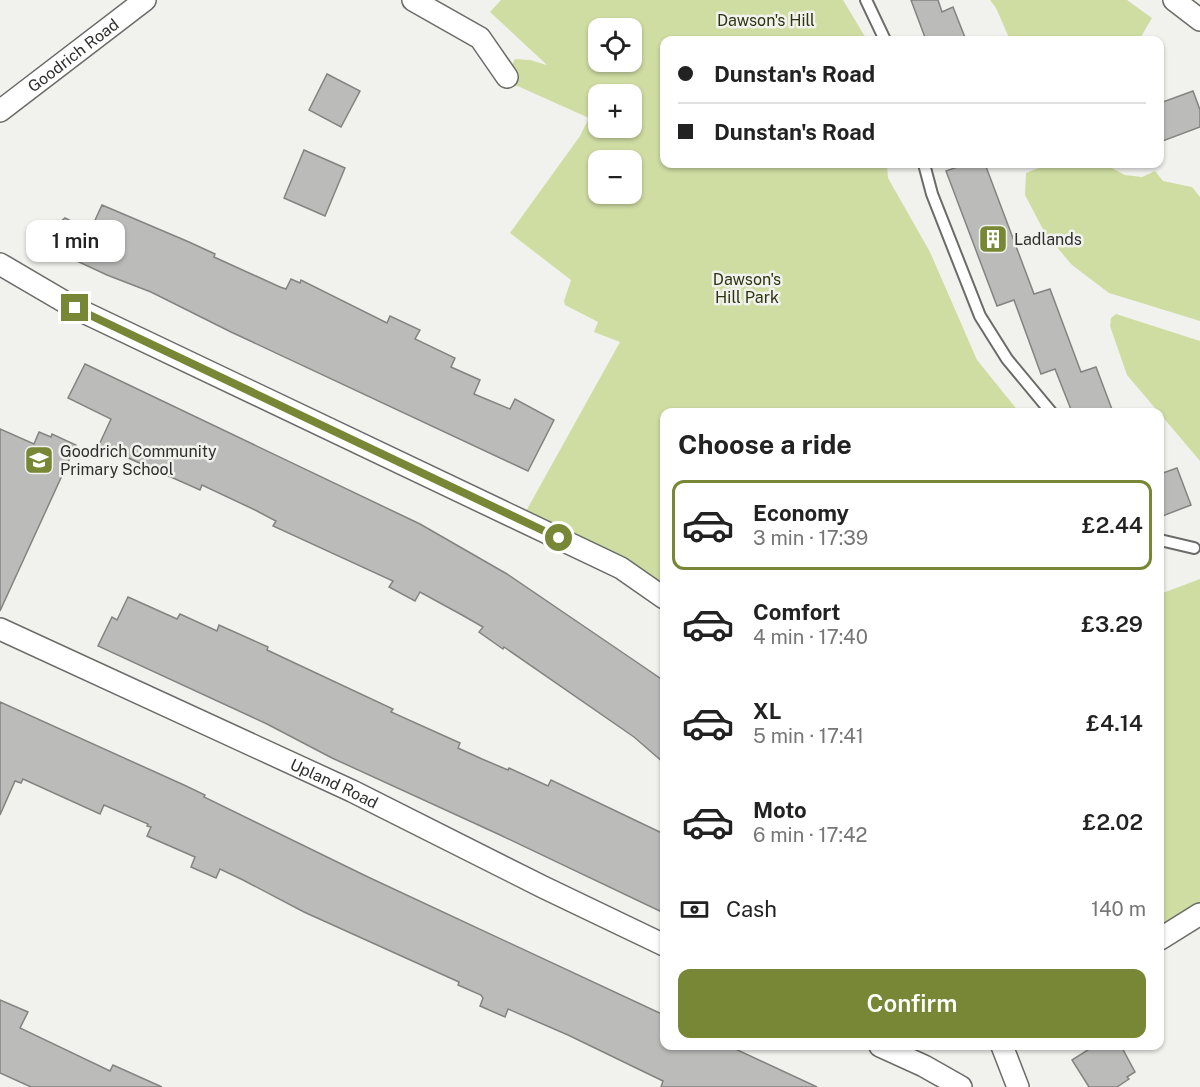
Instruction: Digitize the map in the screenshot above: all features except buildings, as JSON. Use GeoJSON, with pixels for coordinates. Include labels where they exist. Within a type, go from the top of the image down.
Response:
{"type":"FeatureCollection","features":[{"type":"Feature","properties":{"kind":"street","name":"Goodrich Road"},"geometry":{"type":"LineString","coordinates":[[0,111],[145,0]]}},
{"type":"Feature","properties":{"kind":"street"},"geometry":{"type":"LineString","coordinates":[[413,0],[480,38],[507,77]]}},
{"type":"Feature","properties":{"kind":"street"},"geometry":{"type":"LineString","coordinates":[[1174,0],[1200,20]]}},
{"type":"Feature","properties":{"kind":"street"},"geometry":{"type":"LineString","coordinates":[[0,264],[75,308],[621,568],[660,595]]}},
{"type":"Feature","properties":{"kind":"street","name":"Upland Road"},"geometry":{"type":"LineString","coordinates":[[0,629],[352,791],[660,943]]}},
{"type":"Feature","properties":{"kind":"street"},"geometry":{"type":"LineString","coordinates":[[1164,936],[1200,914]]}},
{"type":"Feature","properties":{"kind":"street"},"geometry":{"type":"LineString","coordinates":[[889,1050],[924,1066],[961,1087]]}},
{"type":"Feature","properties":{"kind":"street"},"geometry":{"type":"LineString","coordinates":[[1004,1050],[1018,1087]]}},
{"type":"Feature","properties":{"kind":"lane"},"geometry":{"type":"LineString","coordinates":[[866,0],[883,36]]}},
{"type":"Feature","properties":{"kind":"lane"},"geometry":{"type":"LineString","coordinates":[[925,168],[932,194],[981,316],[1007,359],[1048,408]]}},
{"type":"Feature","properties":{"kind":"lane"},"geometry":{"type":"LineString","coordinates":[[1164,541],[1194,548]]}},
{"type":"Feature","properties":{"kind":"green space","name":"Dawson's Hill Park"},"geometry":{"type":"Polygon","coordinates":[[[501,0],[843,0],[865,36],[660,36],[660,168],[887,168],[888,178],[930,252],[977,360],[1016,408],[660,408],[660,602],[525,513],[620,342],[594,332],[598,322],[565,305],[564,301],[571,280],[510,233],[580,136],[588,120],[588,138],[642,138],[642,84],[588,84],[588,118],[504,80],[515,59],[547,65],[490,12],[501,0]]]}},
{"type":"Feature","properties":{"kind":"green space"},"geometry":{"type":"Polygon","coordinates":[[[990,0],[1127,0],[1152,18],[1141,36],[1008,36],[990,0]]]}},
{"type":"Feature","properties":{"kind":"green space"},"geometry":{"type":"Polygon","coordinates":[[[1039,168],[1112,168],[1125,175],[1142,177],[1155,171],[1163,181],[1192,187],[1200,197],[1200,321],[1109,293],[1072,265],[1045,233],[1025,195],[1026,173],[1039,168]]]}},
{"type":"Feature","properties":{"kind":"green space"},"geometry":{"type":"Polygon","coordinates":[[[1116,314],[1200,341],[1200,461],[1164,419],[1164,408],[1155,408],[1127,375],[1110,326],[1111,318],[1116,314]]]}},
{"type":"Feature","properties":{"kind":"green space"},"geometry":{"type":"Polygon","coordinates":[[[1200,579],[1200,903],[1164,931],[1164,592],[1200,579]]]}},
{"type":"Feature","properties":{"kind":"place","name":"Ladlands"},"geometry":{"type":"Point","coordinates":[993,239]}},
{"type":"Feature","properties":{"kind":"place","name":"Goodrich Community Primary School"},"geometry":{"type":"Point","coordinates":[39,460]}},
{"type":"Feature","properties":{"kind":"route"},"geometry":{"type":"LineString","coordinates":[[75,308],[559,538]]}},
{"type":"Feature","properties":{"kind":"park label","name":"Dawson's Hill"},"geometry":{"type":"Point","coordinates":[766,20]}}]}
